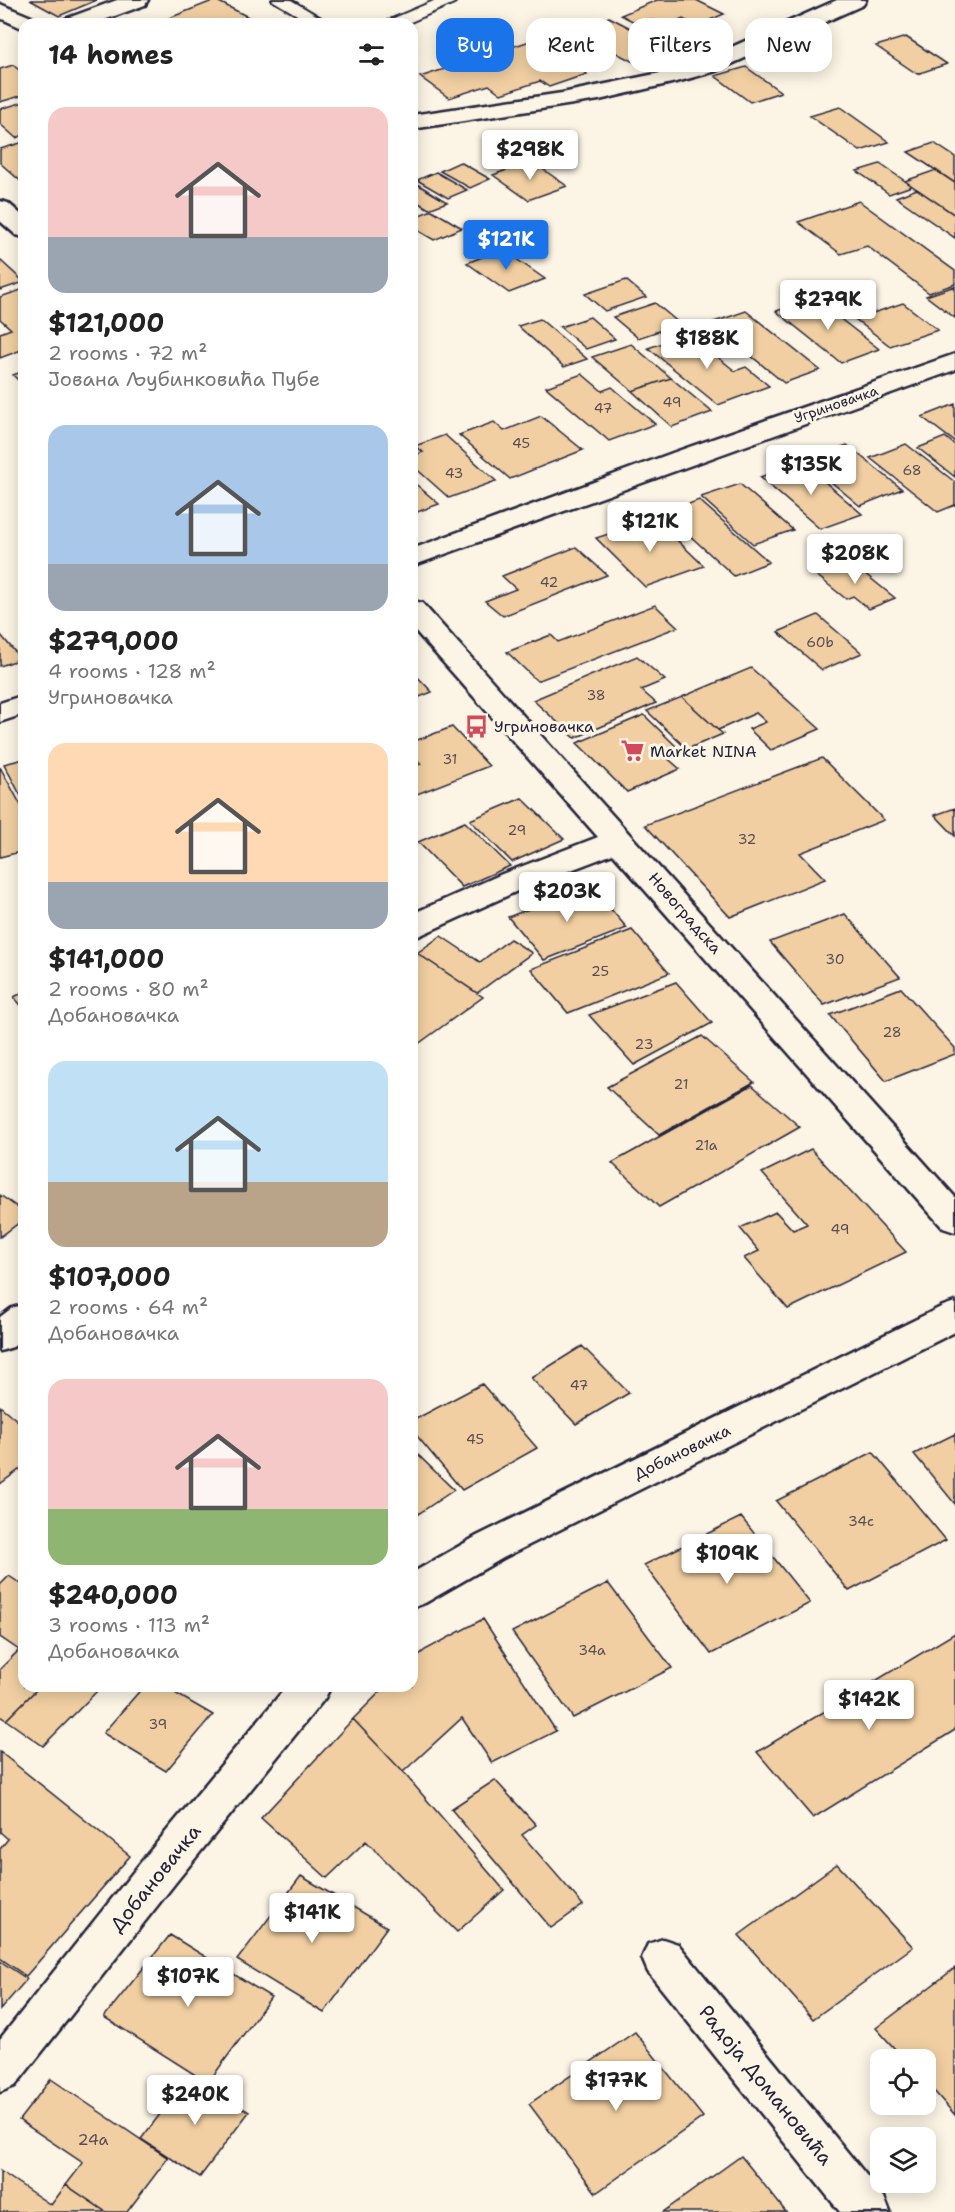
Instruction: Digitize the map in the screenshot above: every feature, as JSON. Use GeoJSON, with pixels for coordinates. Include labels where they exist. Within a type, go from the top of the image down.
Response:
{"type":"FeatureCollection","features":[{"type":"Feature","properties":{"kind":"street"},"geometry":{"type":"LineString","coordinates":[[89,18],[137,0]]}},
{"type":"Feature","properties":{"kind":"street"},"geometry":{"type":"LineString","coordinates":[[418,121],[614,89],[684,74],[708,66],[855,0]]}},
{"type":"Feature","properties":{"kind":"street"},"geometry":{"type":"LineString","coordinates":[[0,10],[18,19]]}},
{"type":"Feature","properties":{"kind":"street","name":"Угриновачка"},"geometry":{"type":"LineString","coordinates":[[418,556],[955,362]]}},
{"type":"Feature","properties":{"kind":"street","name":"Новоградска"},"geometry":{"type":"LineString","coordinates":[[418,616],[955,1219]]}},
{"type":"Feature","properties":{"kind":"street"},"geometry":{"type":"LineString","coordinates":[[0,713],[18,706]]}},
{"type":"Feature","properties":{"kind":"street"},"geometry":{"type":"LineString","coordinates":[[418,925],[513,881],[620,840]]}},
{"type":"Feature","properties":{"kind":"street","name":"Добановачка"},"geometry":{"type":"LineString","coordinates":[[418,1589],[490,1547],[955,1316]]}},
{"type":"Feature","properties":{"kind":"street"},"geometry":{"type":"LineString","coordinates":[[0,1337],[18,1323]]}},
{"type":"Feature","properties":{"kind":"street","name":"Добановачка"},"geometry":{"type":"LineString","coordinates":[[0,2073],[306,1692]]}},
{"type":"Feature","properties":{"kind":"street","name":"Радоја Домановића"},"geometry":{"type":"LineString","coordinates":[[663,1958],[868,2212]]}},
{"type":"Feature","properties":{"kind":"lane"},"geometry":{"type":"LineString","coordinates":[[280,0],[312,18]]}},
{"type":"Feature","properties":{"kind":"lane"},"geometry":{"type":"LineString","coordinates":[[407,18],[449,0]]}},
{"type":"Feature","properties":{"kind":"building"},"geometry":{"type":"Polygon","coordinates":[[[30,0],[97,0],[59,16],[30,0]]]}},
{"type":"Feature","properties":{"kind":"building"},"geometry":{"type":"Polygon","coordinates":[[[215,0],[250,18],[169,18],[215,0]]]}},
{"type":"Feature","properties":{"kind":"building"},"geometry":{"type":"Polygon","coordinates":[[[657,0],[696,0],[724,14],[715,18],[628,19],[621,15],[657,0]]]}},
{"type":"Feature","properties":{"kind":"building"},"geometry":{"type":"Polygon","coordinates":[[[616,21],[628,27],[628,59],[616,53],[616,21]]]}},
{"type":"Feature","properties":{"kind":"building"},"geometry":{"type":"Polygon","coordinates":[[[906,37],[947,64],[917,74],[876,46],[906,37]]]}},
{"type":"Feature","properties":{"kind":"building"},"geometry":{"type":"Polygon","coordinates":[[[526,42],[526,72],[584,72],[587,74],[549,87],[540,81],[501,94],[489,85],[449,98],[420,77],[436,72],[514,72],[514,46],[526,42]]]}},
{"type":"Feature","properties":{"kind":"building"},"geometry":{"type":"Polygon","coordinates":[[[13,65],[18,69],[18,97],[0,102],[0,69],[13,65]]]}},
{"type":"Feature","properties":{"kind":"building"},"geometry":{"type":"Polygon","coordinates":[[[745,67],[745,72],[753,72],[781,92],[750,102],[715,76],[745,67]]]}},
{"type":"Feature","properties":{"kind":"building"},"geometry":{"type":"Polygon","coordinates":[[[18,104],[18,137],[0,124],[0,109],[18,104]]]}},
{"type":"Feature","properties":{"kind":"building"},"geometry":{"type":"Polygon","coordinates":[[[840,107],[889,142],[860,151],[810,116],[840,107]]]}},
{"type":"Feature","properties":{"kind":"building"},"geometry":{"type":"Polygon","coordinates":[[[934,143],[955,157],[955,183],[908,152],[934,143]]]}},
{"type":"Feature","properties":{"kind":"building"},"geometry":{"type":"Polygon","coordinates":[[[18,144],[18,179],[0,163],[0,149],[18,144]]]}},
{"type":"Feature","properties":{"kind":"building"},"geometry":{"type":"Polygon","coordinates":[[[531,161],[567,186],[528,200],[493,175],[531,161]]]}},
{"type":"Feature","properties":{"kind":"building"},"geometry":{"type":"Polygon","coordinates":[[[460,162],[490,179],[470,188],[440,171],[460,162]]]}},
{"type":"Feature","properties":{"kind":"building"},"geometry":{"type":"Polygon","coordinates":[[[880,164],[912,186],[889,194],[857,171],[880,164]]]}},
{"type":"Feature","properties":{"kind":"building"},"geometry":{"type":"Polygon","coordinates":[[[936,170],[955,183],[955,215],[905,181],[936,170]]]}},
{"type":"Feature","properties":{"kind":"building"},"geometry":{"type":"Polygon","coordinates":[[[436,172],[467,190],[448,198],[418,180],[436,172]]]}},
{"type":"Feature","properties":{"kind":"building"},"geometry":{"type":"Polygon","coordinates":[[[418,185],[447,202],[429,209],[418,203],[418,185]]]}},
{"type":"Feature","properties":{"kind":"building"},"geometry":{"type":"Polygon","coordinates":[[[917,189],[955,215],[955,238],[896,197],[917,189]]]}},
{"type":"Feature","properties":{"kind":"building"},"geometry":{"type":"Polygon","coordinates":[[[859,201],[955,271],[955,284],[929,293],[867,246],[841,254],[798,222],[859,201]]]}},
{"type":"Feature","properties":{"kind":"building"},"geometry":{"type":"Polygon","coordinates":[[[432,210],[462,228],[434,240],[418,231],[418,216],[432,210]]]}},
{"type":"Feature","properties":{"kind":"building"},"geometry":{"type":"Polygon","coordinates":[[[502,249],[545,279],[509,293],[467,263],[502,249]]]}},
{"type":"Feature","properties":{"kind":"building"},"geometry":{"type":"Polygon","coordinates":[[[0,260],[18,276],[18,284],[0,290],[0,260]]]}},
{"type":"Feature","properties":{"kind":"building"},"geometry":{"type":"Polygon","coordinates":[[[626,280],[646,297],[605,311],[585,294],[626,280]]]}},
{"type":"Feature","properties":{"kind":"building"},"geometry":{"type":"Polygon","coordinates":[[[955,286],[955,318],[926,296],[955,286]]]}},
{"type":"Feature","properties":{"kind":"building"},"geometry":{"type":"Polygon","coordinates":[[[18,291],[18,351],[0,358],[0,333],[11,329],[0,319],[0,297],[18,291]]]}},
{"type":"Feature","properties":{"kind":"building"},"geometry":{"type":"Polygon","coordinates":[[[815,299],[879,349],[841,363],[776,311],[815,299]]]}},
{"type":"Feature","properties":{"kind":"building"},"geometry":{"type":"Polygon","coordinates":[[[655,303],[680,324],[638,338],[613,317],[655,303]]]}},
{"type":"Feature","properties":{"kind":"building"},"geometry":{"type":"Polygon","coordinates":[[[903,303],[938,330],[890,346],[855,319],[903,303]]]}},
{"type":"Feature","properties":{"kind":"building"},"geometry":{"type":"Polygon","coordinates":[[[746,311],[820,370],[784,383],[711,323],[746,311]]]}},
{"type":"Feature","properties":{"kind":"building"},"geometry":{"type":"Polygon","coordinates":[[[590,317],[615,339],[586,349],[560,327],[590,317]]]}},
{"type":"Feature","properties":{"kind":"building"},"geometry":{"type":"Polygon","coordinates":[[[540,319],[587,359],[564,367],[518,326],[540,319]]]}},
{"type":"Feature","properties":{"kind":"building"},"geometry":{"type":"Polygon","coordinates":[[[689,334],[735,371],[746,367],[769,386],[718,405],[648,348],[689,334]]]}},
{"type":"Feature","properties":{"kind":"building"},"geometry":{"type":"Polygon","coordinates":[[[631,344],[671,378],[632,391],[592,357],[631,344]]]}},
{"type":"Feature","properties":{"kind":"building"},"geometry":{"type":"Polygon","coordinates":[[[582,374],[602,391],[612,387],[655,424],[609,441],[546,387],[582,374]]]}},
{"type":"Feature","properties":{"kind":"building"},"geometry":{"type":"Polygon","coordinates":[[[671,378],[712,412],[672,427],[632,391],[671,378]]]}},
{"type":"Feature","properties":{"kind":"building"},"geometry":{"type":"Polygon","coordinates":[[[955,404],[955,442],[922,417],[955,404]]]}},
{"type":"Feature","properties":{"kind":"building"},"geometry":{"type":"Polygon","coordinates":[[[541,416],[583,450],[510,479],[459,435],[494,422],[504,431],[541,416]]]}},
{"type":"Feature","properties":{"kind":"building"},"geometry":{"type":"Polygon","coordinates":[[[445,435],[496,481],[449,498],[418,470],[418,454],[423,452],[418,448],[418,445],[445,435]]]}},
{"type":"Feature","properties":{"kind":"building"},"geometry":{"type":"Polygon","coordinates":[[[945,437],[955,445],[955,477],[918,448],[945,437]]]}},
{"type":"Feature","properties":{"kind":"building"},"geometry":{"type":"Polygon","coordinates":[[[906,444],[955,482],[955,505],[938,512],[870,458],[906,444]]]}},
{"type":"Feature","properties":{"kind":"building"},"geometry":{"type":"Polygon","coordinates":[[[847,445],[902,489],[860,506],[805,460],[847,445]]]}},
{"type":"Feature","properties":{"kind":"building"},"geometry":{"type":"Polygon","coordinates":[[[802,462],[862,514],[820,529],[760,477],[802,462]]]}},
{"type":"Feature","properties":{"kind":"building"},"geometry":{"type":"Polygon","coordinates":[[[740,484],[793,530],[753,544],[701,497],[740,484]]]}},
{"type":"Feature","properties":{"kind":"building"},"geometry":{"type":"Polygon","coordinates":[[[418,486],[439,504],[418,512],[418,486]]]}},
{"type":"Feature","properties":{"kind":"building"},"geometry":{"type":"Polygon","coordinates":[[[699,500],[769,562],[734,576],[665,513],[699,500]]]}},
{"type":"Feature","properties":{"kind":"building"},"geometry":{"type":"Polygon","coordinates":[[[655,519],[704,566],[645,587],[596,538],[655,519]]]}},
{"type":"Feature","properties":{"kind":"building"},"geometry":{"type":"Polygon","coordinates":[[[576,547],[607,575],[503,616],[485,601],[516,589],[502,576],[576,547]]]}},
{"type":"Feature","properties":{"kind":"building"},"geometry":{"type":"Polygon","coordinates":[[[853,564],[895,598],[869,609],[853,596],[846,599],[815,574],[835,565],[840,570],[853,564]]]}},
{"type":"Feature","properties":{"kind":"building"},"geometry":{"type":"Polygon","coordinates":[[[655,605],[678,627],[537,681],[507,652],[551,635],[558,642],[655,605]]]}},
{"type":"Feature","properties":{"kind":"building"},"geometry":{"type":"Polygon","coordinates":[[[818,615],[862,653],[822,670],[778,632],[818,615]]]}},
{"type":"Feature","properties":{"kind":"building"},"geometry":{"type":"Polygon","coordinates":[[[0,634],[18,655],[18,660],[0,666],[0,634]]]}},
{"type":"Feature","properties":{"kind":"building"},"geometry":{"type":"Polygon","coordinates":[[[637,656],[665,680],[641,690],[656,703],[575,738],[533,700],[637,656]]]}},
{"type":"Feature","properties":{"kind":"building"},"geometry":{"type":"Polygon","coordinates":[[[751,668],[820,729],[771,750],[749,729],[766,722],[756,713],[718,730],[682,697],[751,668]]]}},
{"type":"Feature","properties":{"kind":"building"},"geometry":{"type":"Polygon","coordinates":[[[418,677],[432,692],[418,698],[418,677]]]}},
{"type":"Feature","properties":{"kind":"building"},"geometry":{"type":"Polygon","coordinates":[[[682,697],[723,734],[687,749],[647,711],[682,697]]]}},
{"type":"Feature","properties":{"kind":"building"},"geometry":{"type":"Polygon","coordinates":[[[644,715],[679,749],[664,755],[680,769],[627,792],[577,743],[644,715]]]}},
{"type":"Feature","properties":{"kind":"building"},"geometry":{"type":"Polygon","coordinates":[[[452,727],[489,766],[418,794],[418,765],[421,764],[418,761],[418,740],[452,727]]]}},
{"type":"Feature","properties":{"kind":"building"},"geometry":{"type":"Polygon","coordinates":[[[822,758],[884,820],[800,853],[825,879],[730,917],[645,825],[822,758]]]}},
{"type":"Feature","properties":{"kind":"building"},"geometry":{"type":"Polygon","coordinates":[[[18,760],[18,791],[4,764],[18,760]]]}},
{"type":"Feature","properties":{"kind":"building"},"geometry":{"type":"Polygon","coordinates":[[[0,767],[18,800],[18,852],[0,857],[0,767]]]}},
{"type":"Feature","properties":{"kind":"building"},"geometry":{"type":"Polygon","coordinates":[[[522,798],[564,839],[512,862],[470,820],[522,798]]]}},
{"type":"Feature","properties":{"kind":"building"},"geometry":{"type":"Polygon","coordinates":[[[955,808],[955,836],[935,815],[955,808]]]}},
{"type":"Feature","properties":{"kind":"building"},"geometry":{"type":"Polygon","coordinates":[[[465,822],[510,866],[462,887],[418,842],[465,822]]]}},
{"type":"Feature","properties":{"kind":"building"},"geometry":{"type":"Polygon","coordinates":[[[590,885],[627,928],[544,960],[508,917],[590,885]]]}},
{"type":"Feature","properties":{"kind":"building"},"geometry":{"type":"Polygon","coordinates":[[[845,914],[900,977],[824,1005],[770,942],[845,914]]]}},
{"type":"Feature","properties":{"kind":"building"},"geometry":{"type":"Polygon","coordinates":[[[632,930],[669,973],[568,1013],[531,969],[632,930]]]}},
{"type":"Feature","properties":{"kind":"building"},"geometry":{"type":"Polygon","coordinates":[[[441,936],[480,962],[510,939],[532,953],[477,993],[418,952],[441,936]]]}},
{"type":"Feature","properties":{"kind":"building"},"geometry":{"type":"Polygon","coordinates":[[[418,954],[483,997],[418,1044],[418,954]]]}},
{"type":"Feature","properties":{"kind":"building"},"geometry":{"type":"Polygon","coordinates":[[[676,982],[712,1023],[634,1065],[589,1015],[676,982]]]}},
{"type":"Feature","properties":{"kind":"building"},"geometry":{"type":"Polygon","coordinates":[[[901,988],[955,1048],[955,1054],[886,1081],[830,1015],[901,988]]]}},
{"type":"Feature","properties":{"kind":"building"},"geometry":{"type":"Polygon","coordinates":[[[702,1036],[754,1082],[659,1135],[607,1087],[702,1036]]]}},
{"type":"Feature","properties":{"kind":"building"},"geometry":{"type":"Polygon","coordinates":[[[752,1085],[800,1127],[659,1207],[612,1163],[752,1085]]]}},
{"type":"Feature","properties":{"kind":"building"},"geometry":{"type":"Polygon","coordinates":[[[811,1149],[906,1252],[788,1309],[744,1258],[759,1251],[740,1228],[776,1212],[793,1230],[807,1224],[762,1173],[811,1149]]]}},
{"type":"Feature","properties":{"kind":"building"},"geometry":{"type":"Polygon","coordinates":[[[0,1195],[18,1208],[18,1224],[0,1237],[0,1195]]]}},
{"type":"Feature","properties":{"kind":"building"},"geometry":{"type":"Polygon","coordinates":[[[582,1346],[629,1393],[576,1424],[531,1378],[582,1346]]]}},
{"type":"Feature","properties":{"kind":"building"},"geometry":{"type":"Polygon","coordinates":[[[482,1384],[537,1448],[462,1490],[418,1437],[418,1418],[482,1384]]]}},
{"type":"Feature","properties":{"kind":"building"},"geometry":{"type":"Polygon","coordinates":[[[0,1406],[18,1421],[18,1470],[0,1484],[0,1406]]]}},
{"type":"Feature","properties":{"kind":"building"},"geometry":{"type":"Polygon","coordinates":[[[955,1434],[955,1504],[914,1454],[955,1434]]]}},
{"type":"Feature","properties":{"kind":"building"},"geometry":{"type":"Polygon","coordinates":[[[873,1452],[946,1540],[849,1591],[776,1501],[873,1452]]]}},
{"type":"Feature","properties":{"kind":"building"},"geometry":{"type":"Polygon","coordinates":[[[418,1455],[454,1490],[418,1514],[418,1455]]]}},
{"type":"Feature","properties":{"kind":"building"},"geometry":{"type":"Polygon","coordinates":[[[741,1517],[810,1603],[711,1654],[644,1565],[741,1517]]]}},
{"type":"Feature","properties":{"kind":"building"},"geometry":{"type":"Polygon","coordinates":[[[9,1576],[18,1582],[18,1649],[0,1637],[0,1585],[9,1576]]]}},
{"type":"Feature","properties":{"kind":"building"},"geometry":{"type":"Polygon","coordinates":[[[608,1583],[672,1668],[573,1718],[512,1632],[608,1583]]]}},
{"type":"Feature","properties":{"kind":"building"},"geometry":{"type":"Polygon","coordinates":[[[483,1619],[556,1731],[492,1763],[462,1718],[403,1772],[353,1719],[380,1692],[418,1692],[418,1656],[483,1619]]]}},
{"type":"Feature","properties":{"kind":"building"},"geometry":{"type":"Polygon","coordinates":[[[955,1633],[955,1730],[813,1818],[757,1752],[955,1633]]]}},
{"type":"Feature","properties":{"kind":"building"},"geometry":{"type":"Polygon","coordinates":[[[18,1651],[18,1692],[34,1692],[6,1720],[0,1716],[0,1669],[18,1651]]]}},
{"type":"Feature","properties":{"kind":"building"},"geometry":{"type":"Polygon","coordinates":[[[34,1692],[96,1692],[43,1746],[6,1720],[34,1692]]]}},
{"type":"Feature","properties":{"kind":"building"},"geometry":{"type":"Polygon","coordinates":[[[139,1692],[173,1692],[213,1715],[166,1771],[103,1733],[139,1692]]]}},
{"type":"Feature","properties":{"kind":"building"},"geometry":{"type":"Polygon","coordinates":[[[353,1719],[403,1772],[504,1890],[457,1932],[366,1841],[327,1878],[261,1818],[353,1719]]]}},
{"type":"Feature","properties":{"kind":"building"},"geometry":{"type":"Polygon","coordinates":[[[0,1752],[130,1856],[26,1976],[0,1958],[0,1849],[8,1839],[0,1832],[0,1752]]]}},
{"type":"Feature","properties":{"kind":"building"},"geometry":{"type":"Polygon","coordinates":[[[495,1780],[536,1825],[522,1835],[583,1905],[551,1928],[451,1809],[495,1780]]]}},
{"type":"Feature","properties":{"kind":"building"},"geometry":{"type":"Polygon","coordinates":[[[837,1864],[913,1947],[813,2019],[739,1935],[837,1864]]]}},
{"type":"Feature","properties":{"kind":"building"},"geometry":{"type":"Polygon","coordinates":[[[301,1876],[387,1927],[324,2013],[237,1960],[301,1876]]]}},
{"type":"Feature","properties":{"kind":"building"},"geometry":{"type":"Polygon","coordinates":[[[170,1935],[271,1997],[208,2083],[104,2017],[170,1935]]]}},
{"type":"Feature","properties":{"kind":"building"},"geometry":{"type":"Polygon","coordinates":[[[0,1961],[27,1979],[0,2010],[0,1961]]]}},
{"type":"Feature","properties":{"kind":"building"},"geometry":{"type":"Polygon","coordinates":[[[955,1968],[955,2115],[936,2093],[936,2049],[895,2049],[876,2028],[955,1968]]]}},
{"type":"Feature","properties":{"kind":"building"},"geometry":{"type":"Polygon","coordinates":[[[635,2032],[703,2117],[596,2193],[529,2104],[635,2032]]]}},
{"type":"Feature","properties":{"kind":"building"},"geometry":{"type":"Polygon","coordinates":[[[190,2075],[249,2112],[200,2177],[141,2139],[190,2075]]]}},
{"type":"Feature","properties":{"kind":"building"},"geometry":{"type":"Polygon","coordinates":[[[51,2079],[168,2158],[127,2212],[106,2212],[66,2185],[83,2163],[19,2120],[51,2079]]]}},
{"type":"Feature","properties":{"kind":"building"},"geometry":{"type":"Polygon","coordinates":[[[741,2156],[786,2212],[663,2212],[741,2156]]]}},
{"type":"Feature","properties":{"kind":"building"},"geometry":{"type":"Polygon","coordinates":[[[0,2171],[51,2205],[66,2185],[106,2212],[0,2212],[0,2171]]]}},
{"type":"Feature","properties":{"kind":"place","name":"Угриновачка"},"geometry":{"type":"Point","coordinates":[476,726]}},
{"type":"Feature","properties":{"kind":"place","name":"Market NINA"},"geometry":{"type":"Point","coordinates":[632,751]}}]}
